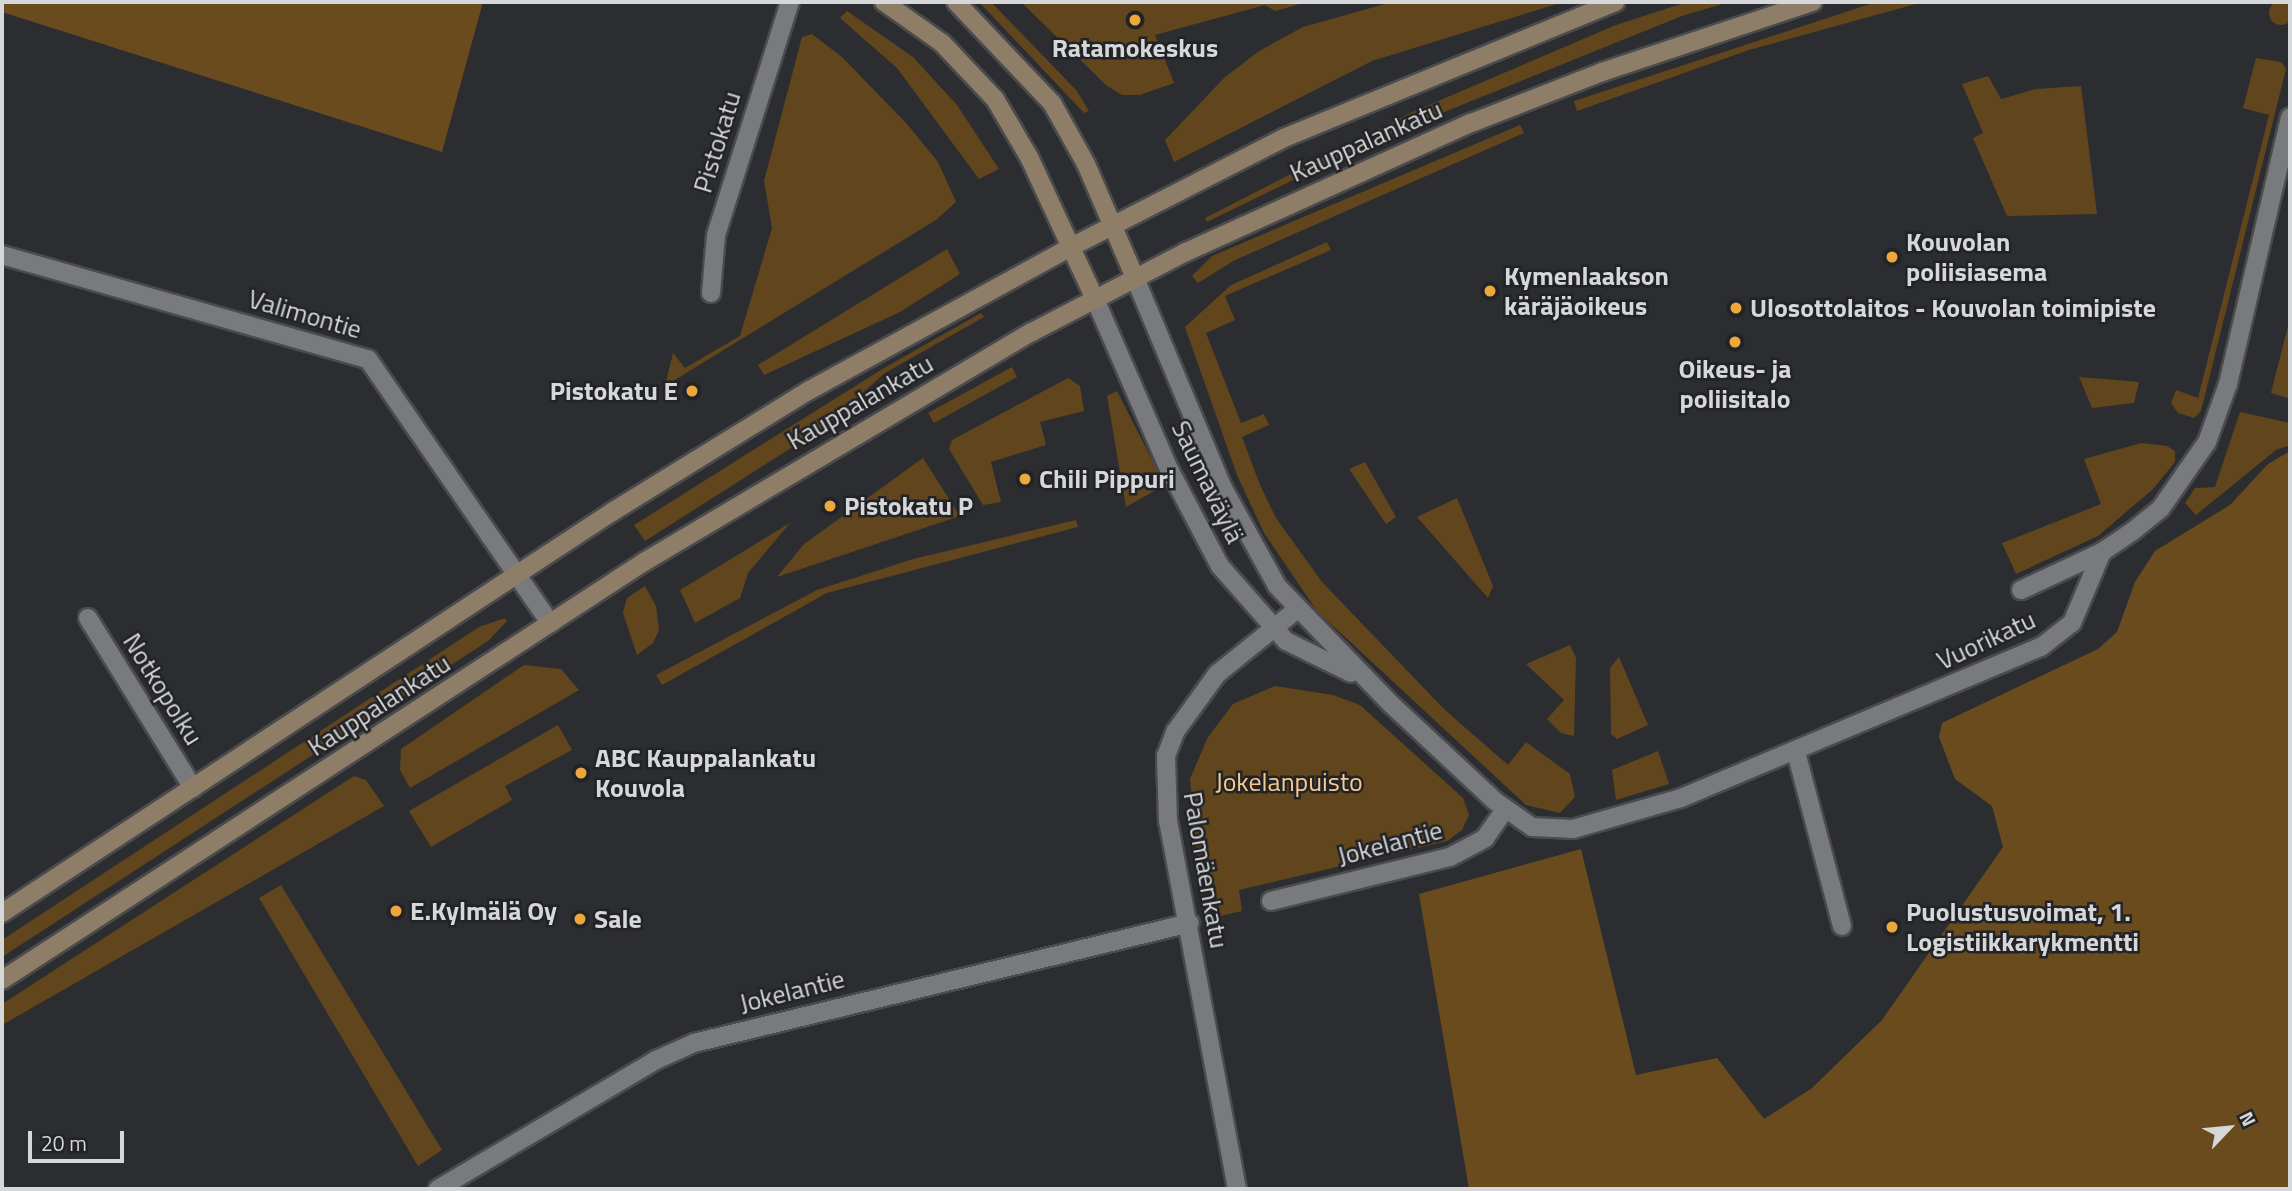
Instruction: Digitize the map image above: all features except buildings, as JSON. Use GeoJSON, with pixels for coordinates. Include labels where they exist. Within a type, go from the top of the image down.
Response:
{"type":"FeatureCollection","features":[{"type":"Feature","properties":{"kind":"main road","name":"Saumaväylä"},"geometry":{"type":"LineString","coordinates":[[884,2],[943,43],[995,99],[1030,159],[1095,299]]}},
{"type":"Feature","properties":{"kind":"main road"},"geometry":{"type":"LineString","coordinates":[[956,2],[1052,103],[1135,278]]}},
{"type":"Feature","properties":{"kind":"main road","name":"Kauppalankatu"},"geometry":{"type":"LineString","coordinates":[[2,913],[517,575],[807,391],[1071,247],[1284,138],[1615,2]]}},
{"type":"Feature","properties":{"kind":"main road","name":"Kauppalankatu"},"geometry":{"type":"LineString","coordinates":[[2,980],[550,622],[821,454],[1095,299],[1354,173],[1471,123],[1602,72],[1813,2]]}},
{"type":"Feature","properties":{"kind":"street","name":"Pistokatu"},"geometry":{"type":"LineString","coordinates":[[711,293],[716,235],[788,4]]}},
{"type":"Feature","properties":{"kind":"street"},"geometry":{"type":"LineString","coordinates":[[2021,590],[2102,552],[2161,508],[2214,428],[2290,123]]}},
{"type":"Feature","properties":{"kind":"street","name":"Valimontie"},"geometry":{"type":"LineString","coordinates":[[2,255],[368,359],[550,622]]}},
{"type":"Feature","properties":{"kind":"street","name":"Saumaväylä"},"geometry":{"type":"LineString","coordinates":[[1135,278],[1242,530],[1296,610],[1366,681],[1505,810],[1543,829]]}},
{"type":"Feature","properties":{"kind":"street","name":"Saumaväylä"},"geometry":{"type":"LineString","coordinates":[[1095,299],[1198,527],[1220,566],[1271,628],[1286,641],[1366,681]]}},
{"type":"Feature","properties":{"kind":"street","name":"Vuorikatu"},"geometry":{"type":"LineString","coordinates":[[1543,829],[1573,829],[1636,812],[1796,752],[2056,637],[2082,606],[2102,552]]}},
{"type":"Feature","properties":{"kind":"street","name":"Palomäenkatu"},"geometry":{"type":"LineString","coordinates":[[1237,1189],[1190,923],[1168,821],[1166,756],[1195,700],[1217,674],[1296,610]]}},
{"type":"Feature","properties":{"kind":"street","name":"Notkopolku"},"geometry":{"type":"LineString","coordinates":[[88,618],[193,788]]}},
{"type":"Feature","properties":{"kind":"street"},"geometry":{"type":"LineString","coordinates":[[1796,752],[1842,926]]}},
{"type":"Feature","properties":{"kind":"street","name":"Jokelantie"},"geometry":{"type":"LineString","coordinates":[[1271,901],[1450,857],[1485,838],[1505,810]]}},
{"type":"Feature","properties":{"kind":"street","name":"Jokelantie"},"geometry":{"type":"LineString","coordinates":[[438,1189],[656,1060],[694,1043],[1190,923]]}},
{"type":"Feature","properties":{"kind":"green space"},"geometry":{"type":"Polygon","coordinates":[[[2281,1],[2289,5],[2293,13],[2289,21],[2281,25],[2273,21],[2269,13],[2273,5],[2281,1]]]}},
{"type":"Feature","properties":{"kind":"green space"},"geometry":{"type":"Polygon","coordinates":[[[979,2],[991,2],[1077,91],[1089,111],[1084,113],[979,2]]]}},
{"type":"Feature","properties":{"kind":"green space"},"geometry":{"type":"Polygon","coordinates":[[[1021,2],[1307,2],[1275,11],[1265,5],[1155,35],[1174,83],[1140,95],[1122,95],[1107,86],[1021,2]]]}},
{"type":"Feature","properties":{"kind":"green space"},"geometry":{"type":"Polygon","coordinates":[[[1392,2],[1563,2],[1372,61],[1174,162],[1165,140],[1224,78],[1259,51],[1303,27],[1392,2]]]}},
{"type":"Feature","properties":{"kind":"green space"},"geometry":{"type":"Polygon","coordinates":[[[1687,2],[1729,2],[1682,16],[1375,140],[1207,222],[1205,218],[1410,113],[1616,25],[1687,2]]]}},
{"type":"Feature","properties":{"kind":"green space"},"geometry":{"type":"Polygon","coordinates":[[[1876,2],[1923,2],[1749,50],[1577,111],[1574,101],[1876,2]]]}},
{"type":"Feature","properties":{"kind":"green space"},"geometry":{"type":"Polygon","coordinates":[[[847,11],[913,57],[957,105],[999,169],[979,179],[897,68],[840,18],[847,11]]]}},
{"type":"Feature","properties":{"kind":"green space"},"geometry":{"type":"Polygon","coordinates":[[[812,34],[842,57],[907,124],[938,162],[956,202],[936,220],[665,386],[673,353],[685,368],[740,336],[772,228],[764,181],[802,37],[812,34]]]}},
{"type":"Feature","properties":{"kind":"green space"},"geometry":{"type":"Polygon","coordinates":[[[2256,58],[2281,62],[2286,69],[2201,411],[2194,418],[2178,413],[2171,403],[2176,390],[2198,398],[2269,115],[2243,108],[2256,58]]]}},
{"type":"Feature","properties":{"kind":"green space"},"geometry":{"type":"Polygon","coordinates":[[[1988,76],[2001,99],[2036,89],[2081,86],[2097,214],[2007,216],[1973,138],[1983,133],[1962,84],[1988,76]]]}},
{"type":"Feature","properties":{"kind":"green space"},"geometry":{"type":"Polygon","coordinates":[[[1520,125],[1524,133],[1235,260],[1198,283],[1192,276],[1212,256],[1520,125]]]}},
{"type":"Feature","properties":{"kind":"green space"},"geometry":{"type":"Polygon","coordinates":[[[1327,242],[1331,250],[1225,296],[1235,320],[1206,333],[1241,423],[1264,414],[1269,425],[1242,437],[1260,485],[1276,518],[1322,582],[1445,710],[1508,765],[1526,742],[1570,774],[1575,797],[1560,813],[1526,805],[1317,611],[1264,533],[1237,475],[1185,327],[1231,285],[1327,242]]]}},
{"type":"Feature","properties":{"kind":"green space"},"geometry":{"type":"Polygon","coordinates":[[[947,249],[960,274],[900,312],[764,375],[758,365],[947,249]]]}},
{"type":"Feature","properties":{"kind":"green space"},"geometry":{"type":"Polygon","coordinates":[[[981,313],[984,317],[885,373],[824,427],[645,541],[634,525],[884,368],[981,313]]]}},
{"type":"Feature","properties":{"kind":"green space"},"geometry":{"type":"Polygon","coordinates":[[[2290,318],[2290,399],[2271,393],[2290,318]]]}},
{"type":"Feature","properties":{"kind":"green space"},"geometry":{"type":"Polygon","coordinates":[[[1012,367],[1017,377],[934,423],[928,413],[1012,367]]]}},
{"type":"Feature","properties":{"kind":"green space"},"geometry":{"type":"Polygon","coordinates":[[[2079,377],[2139,382],[2134,403],[2092,408],[2079,377]]]}},
{"type":"Feature","properties":{"kind":"green space"},"geometry":{"type":"Polygon","coordinates":[[[1068,378],[1080,386],[1084,411],[1040,422],[1046,445],[991,462],[1001,502],[983,505],[949,449],[952,440],[1068,378]]]}},
{"type":"Feature","properties":{"kind":"green space"},"geometry":{"type":"Polygon","coordinates":[[[1117,391],[1165,485],[1126,507],[1107,396],[1117,391]]]}},
{"type":"Feature","properties":{"kind":"green space"},"geometry":{"type":"Polygon","coordinates":[[[2240,412],[2290,423],[2290,445],[2276,450],[2196,515],[2185,503],[2195,488],[2215,487],[2240,412]]]}},
{"type":"Feature","properties":{"kind":"green space"},"geometry":{"type":"Polygon","coordinates":[[[2141,443],[2167,446],[2175,451],[2175,462],[2153,489],[2098,536],[2016,574],[2002,543],[2101,504],[2084,459],[2141,443]]]}},
{"type":"Feature","properties":{"kind":"green space"},"geometry":{"type":"Polygon","coordinates":[[[923,458],[960,516],[777,577],[804,544],[923,458]]]}},
{"type":"Feature","properties":{"kind":"green space"},"geometry":{"type":"Polygon","coordinates":[[[1365,462],[1396,517],[1386,524],[1349,469],[1365,462]]]}},
{"type":"Feature","properties":{"kind":"green space"},"geometry":{"type":"Polygon","coordinates":[[[1457,498],[1493,586],[1488,598],[1417,517],[1457,498]]]}},
{"type":"Feature","properties":{"kind":"green space"},"geometry":{"type":"Polygon","coordinates":[[[1076,520],[1078,527],[827,593],[662,685],[656,675],[817,590],[913,559],[1076,520]]]}},
{"type":"Feature","properties":{"kind":"green space"},"geometry":{"type":"Polygon","coordinates":[[[790,523],[748,573],[740,598],[695,623],[680,590],[790,523]]]}},
{"type":"Feature","properties":{"kind":"green space"},"geometry":{"type":"Polygon","coordinates":[[[645,586],[656,606],[659,630],[653,643],[637,655],[623,613],[627,598],[645,586]]]}},
{"type":"Feature","properties":{"kind":"green space"},"geometry":{"type":"Polygon","coordinates":[[[505,618],[507,621],[488,641],[2,957],[2,940],[479,627],[505,618]]]}},
{"type":"Feature","properties":{"kind":"green space"},"geometry":{"type":"Polygon","coordinates":[[[1570,645],[1576,658],[1574,736],[1561,733],[1547,719],[1564,700],[1526,664],[1570,645]]]}},
{"type":"Feature","properties":{"kind":"green space"},"geometry":{"type":"Polygon","coordinates":[[[1619,657],[1648,725],[1617,739],[1611,734],[1610,668],[1619,657]]]}},
{"type":"Feature","properties":{"kind":"green space"},"geometry":{"type":"Polygon","coordinates":[[[524,665],[561,669],[579,690],[410,788],[400,770],[401,749],[524,665]]]}},
{"type":"Feature","properties":{"kind":"green space","name":"Jokelanpuisto"},"geometry":{"type":"Polygon","coordinates":[[[1275,686],[1333,695],[1360,705],[1463,798],[1469,815],[1462,830],[1447,841],[1239,890],[1242,911],[1220,916],[1214,882],[1200,884],[1190,779],[1208,737],[1233,704],[1275,686]]]}},
{"type":"Feature","properties":{"kind":"green space"},"geometry":{"type":"Polygon","coordinates":[[[558,725],[572,750],[505,786],[512,800],[431,847],[409,811],[558,725]]]}},
{"type":"Feature","properties":{"kind":"green space"},"geometry":{"type":"Polygon","coordinates":[[[1658,751],[1669,784],[1616,800],[1612,770],[1658,751]]]}},
{"type":"Feature","properties":{"kind":"green space"},"geometry":{"type":"Polygon","coordinates":[[[354,776],[366,780],[384,806],[2,1025],[2,1004],[354,776]]]}},
{"type":"Feature","properties":{"kind":"green space"},"geometry":{"type":"Polygon","coordinates":[[[281,885],[442,1150],[418,1166],[259,898],[281,885]]]}},
{"type":"Feature","properties":{"kind":"shaded area"},"geometry":{"type":"Polygon","coordinates":[[[2,2],[483,2],[442,152],[2,12],[2,2]]]}},
{"type":"Feature","properties":{"kind":"shaded area"},"geometry":{"type":"Polygon","coordinates":[[[2290,451],[2290,1189],[1469,1189],[1419,894],[1581,849],[1636,1075],[1717,1058],[1764,1119],[1812,1088],[1882,1020],[2003,847],[1992,806],[1955,779],[1939,737],[1942,723],[2098,649],[2117,632],[2135,582],[2155,551],[2230,505],[2268,464],[2290,451]]]}},
{"type":"Feature","properties":{"kind":"place","name":"Ratamokeskus"},"geometry":{"type":"Point","coordinates":[1135,20]}},
{"type":"Feature","properties":{"kind":"place","name":"Kouvolan poliisiasema"},"geometry":{"type":"Point","coordinates":[1892,257]}},
{"type":"Feature","properties":{"kind":"place","name":"Kymenlaakson käräjäoikeus"},"geometry":{"type":"Point","coordinates":[1490,291]}},
{"type":"Feature","properties":{"kind":"place","name":"Ulosottolaitos - Kouvolan toimipiste"},"geometry":{"type":"Point","coordinates":[1736,308]}},
{"type":"Feature","properties":{"kind":"place","name":"Oikeus- ja poliisitalo"},"geometry":{"type":"Point","coordinates":[1735,342]}},
{"type":"Feature","properties":{"kind":"place","name":"Pistokatu E"},"geometry":{"type":"Point","coordinates":[692,391]}},
{"type":"Feature","properties":{"kind":"place","name":"Chili Pippuri"},"geometry":{"type":"Point","coordinates":[1025,479]}},
{"type":"Feature","properties":{"kind":"place","name":"Pistokatu P"},"geometry":{"type":"Point","coordinates":[830,506]}},
{"type":"Feature","properties":{"kind":"place","name":"ABC Kauppalankatu Kouvola"},"geometry":{"type":"Point","coordinates":[581,773]}},
{"type":"Feature","properties":{"kind":"place","name":"E.Kylmälä Oy"},"geometry":{"type":"Point","coordinates":[396,911]}},
{"type":"Feature","properties":{"kind":"place","name":"Sale"},"geometry":{"type":"Point","coordinates":[580,919]}},
{"type":"Feature","properties":{"kind":"place","name":"Puolustusvoimat, 1. Logistiikkarykmentti"},"geometry":{"type":"Point","coordinates":[1892,927]}}]}
